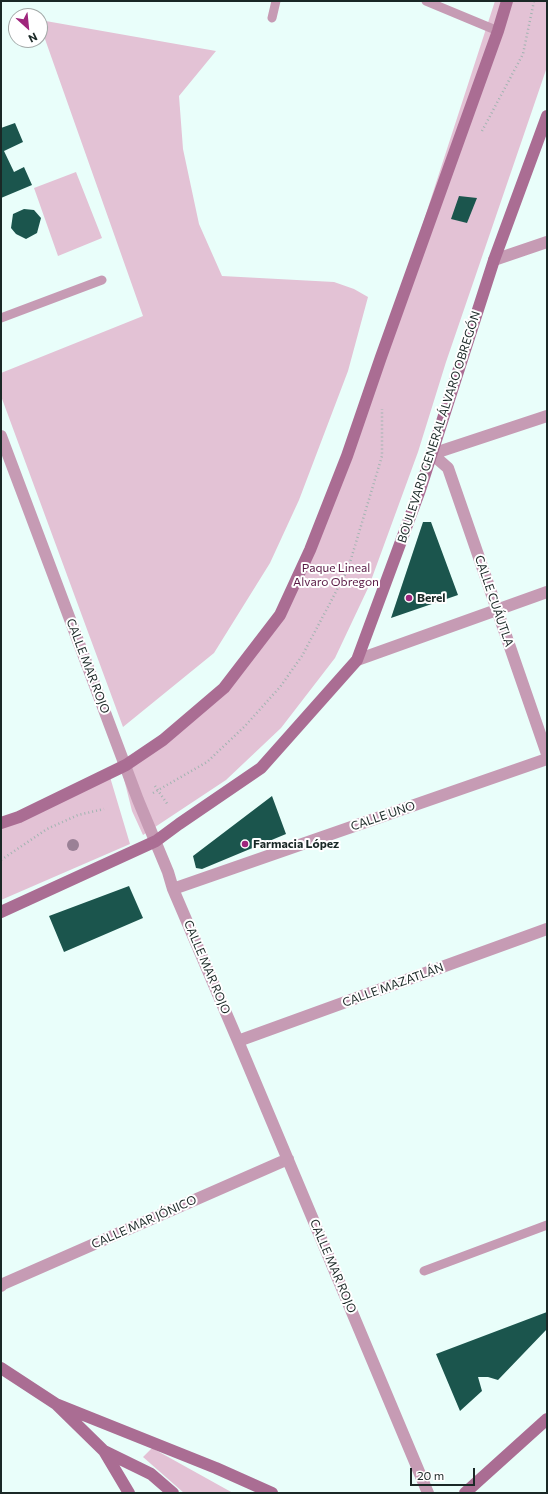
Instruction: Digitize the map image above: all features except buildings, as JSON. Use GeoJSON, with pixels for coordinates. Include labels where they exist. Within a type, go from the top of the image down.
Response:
{"type":"FeatureCollection","features":[{"type":"Feature","properties":{"kind":"main road"},"geometry":{"type":"LineString","coordinates":[[1,823],[19,817],[126,765],[163,740],[224,688],[280,615],[310,550],[347,456],[381,356],[498,31],[507,1]]}},
{"type":"Feature","properties":{"kind":"main road","name":"BOULEVARD GENERAL ÁLVARO OBREGÓN"},"geometry":{"type":"LineString","coordinates":[[1,912],[156,841],[261,768],[357,660],[420,490],[494,260],[547,116]]}},
{"type":"Feature","properties":{"kind":"main road"},"geometry":{"type":"LineString","coordinates":[[1,1368],[56,1404],[104,1451],[129,1493]]}},
{"type":"Feature","properties":{"kind":"main road"},"geometry":{"type":"LineString","coordinates":[[56,1404],[216,1468],[272,1493]]}},
{"type":"Feature","properties":{"kind":"main road"},"geometry":{"type":"LineString","coordinates":[[465,1493],[547,1419]]}},
{"type":"Feature","properties":{"kind":"main road"},"geometry":{"type":"LineString","coordinates":[[104,1451],[151,1474],[173,1493]]}},
{"type":"Feature","properties":{"kind":"street"},"geometry":{"type":"LineString","coordinates":[[494,260],[547,242]]}},
{"type":"Feature","properties":{"kind":"street"},"geometry":{"type":"LineString","coordinates":[[432,454],[547,416]]}},
{"type":"Feature","properties":{"kind":"street","name":"CALLE MAR ROJO"},"geometry":{"type":"LineString","coordinates":[[1,436],[4,454],[126,765],[138,800],[156,841],[173,888],[428,1493]]}},
{"type":"Feature","properties":{"kind":"street","name":"CALLE CUÁUTLA"},"geometry":{"type":"LineString","coordinates":[[432,454],[448,468],[547,754]]}},
{"type":"Feature","properties":{"kind":"street"},"geometry":{"type":"LineString","coordinates":[[357,660],[547,592]]}},
{"type":"Feature","properties":{"kind":"street","name":"CALLE UNO"},"geometry":{"type":"LineString","coordinates":[[173,888],[547,759]]}},
{"type":"Feature","properties":{"kind":"street","name":"CALLE MAZATLÁN"},"geometry":{"type":"LineString","coordinates":[[238,1041],[547,929]]}},
{"type":"Feature","properties":{"kind":"street","name":"CALLE MAR JÓNICO"},"geometry":{"type":"LineString","coordinates":[[1,1286],[288,1159]]}},
{"type":"Feature","properties":{"kind":"lane"},"geometry":{"type":"LineString","coordinates":[[272,18],[276,1]]}},
{"type":"Feature","properties":{"kind":"lane"},"geometry":{"type":"LineString","coordinates":[[426,1],[498,31]]}},
{"type":"Feature","properties":{"kind":"lane"},"geometry":{"type":"LineString","coordinates":[[1,318],[102,280]]}},
{"type":"Feature","properties":{"kind":"lane"},"geometry":{"type":"LineString","coordinates":[[424,1271],[547,1225]]}},
{"type":"Feature","properties":{"kind":"path"},"geometry":{"type":"LineString","coordinates":[[155,786],[168,805]]}},
{"type":"Feature","properties":{"kind":"path"},"geometry":{"type":"LineString","coordinates":[[1,860],[47,829],[78,816],[104,809]]}},
{"type":"Feature","properties":{"kind":"green space","name":"Paque Lineal Alvaro Obregon"},"geometry":{"type":"Polygon","coordinates":[[[495,1],[547,1],[547,67],[446,362],[418,452],[369,586],[335,658],[281,728],[226,780],[143,835],[132,811],[122,771],[225,691],[278,617],[340,479],[495,1]]]}},
{"type":"Feature","properties":{"kind":"green space"},"geometry":{"type":"Polygon","coordinates":[[[48,21],[216,51],[179,96],[183,149],[199,224],[222,276],[334,282],[354,289],[368,297],[348,371],[299,500],[270,563],[214,653],[123,727],[1,396],[1,373],[143,316],[48,48],[48,21]]]}},
{"type":"Feature","properties":{"kind":"green space"},"geometry":{"type":"Polygon","coordinates":[[[76,172],[102,238],[58,256],[34,188],[76,172]]]}},
{"type":"Feature","properties":{"kind":"green space"},"geometry":{"type":"Polygon","coordinates":[[[110,777],[130,844],[1,900],[1,821],[110,777]]]}},
{"type":"Feature","properties":{"kind":"green space"},"geometry":{"type":"Polygon","coordinates":[[[152,1448],[233,1493],[184,1493],[143,1457],[152,1448]]]}},
{"type":"Feature","properties":{"kind":"place","name":"Berel"},"geometry":{"type":"Point","coordinates":[409,598]}},
{"type":"Feature","properties":{"kind":"place","name":"Farmacia López"},"geometry":{"type":"Point","coordinates":[245,844]}}]}
